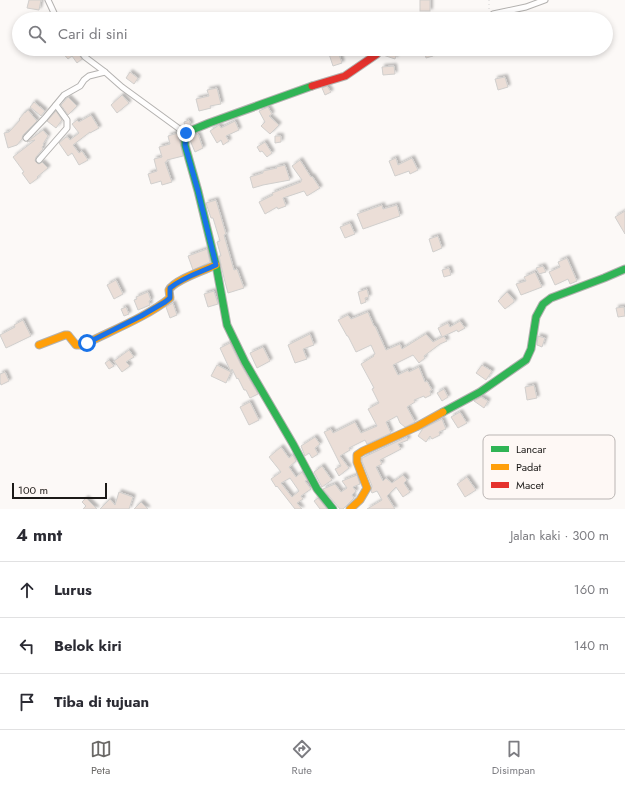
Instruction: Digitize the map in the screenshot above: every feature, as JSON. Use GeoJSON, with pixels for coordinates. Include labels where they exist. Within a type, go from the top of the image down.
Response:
{"type":"FeatureCollection","features":[{"type":"Feature","properties":{"kind":"street"},"geometry":{"type":"LineString","coordinates":[[48,0],[54,12]]}},
{"type":"Feature","properties":{"kind":"street"},"geometry":{"type":"LineString","coordinates":[[502,12],[526,7],[546,0]]}},
{"type":"Feature","properties":{"kind":"street"},"geometry":{"type":"LineString","coordinates":[[84,56],[122,87],[186,133]]}},
{"type":"Feature","properties":{"kind":"street"},"geometry":{"type":"LineString","coordinates":[[186,133],[209,123],[320,83],[345,76],[374,56]]}},
{"type":"Feature","properties":{"kind":"street"},"geometry":{"type":"LineString","coordinates":[[26,138],[64,95],[80,86],[89,76],[95,76],[105,72]]}},
{"type":"Feature","properties":{"kind":"street"},"geometry":{"type":"LineString","coordinates":[[40,160],[67,128],[67,120],[56,105]]}},
{"type":"Feature","properties":{"kind":"street"},"geometry":{"type":"LineString","coordinates":[[186,133],[185,145],[216,265],[227,324],[245,362],[294,444],[317,489],[333,509]]}},
{"type":"Feature","properties":{"kind":"street"},"geometry":{"type":"LineString","coordinates":[[39,345],[65,335],[68,335],[76,345],[87,343],[141,316],[165,302],[170,298],[170,288],[174,284],[216,265]]}},
{"type":"Feature","properties":{"kind":"street"},"geometry":{"type":"LineString","coordinates":[[350,509],[357,503],[367,488],[356,462],[357,456],[363,451],[416,427],[480,392],[526,360],[531,349],[536,317],[543,304],[551,298],[625,269]]}},
{"type":"Feature","properties":{"kind":"building"},"geometry":{"type":"Polygon","coordinates":[[[29,0],[41,0],[39,10],[27,8],[29,0]]]}},
{"type":"Feature","properties":{"kind":"building"},"geometry":{"type":"Polygon","coordinates":[[[420,0],[430,0],[430,11],[420,11],[420,0]]]}},
{"type":"Feature","properties":{"kind":"building"},"geometry":{"type":"Polygon","coordinates":[[[65,56],[72,56],[68,59],[65,56]]]}},
{"type":"Feature","properties":{"kind":"building"},"geometry":{"type":"Polygon","coordinates":[[[72,56],[80,56],[82,59],[77,63],[72,56]]]}},
{"type":"Feature","properties":{"kind":"building"},"geometry":{"type":"Polygon","coordinates":[[[330,56],[340,56],[342,63],[333,66],[330,56]]]}},
{"type":"Feature","properties":{"kind":"building"},"geometry":{"type":"Polygon","coordinates":[[[386,56],[396,56],[395,59],[386,56]]]}},
{"type":"Feature","properties":{"kind":"building"},"geometry":{"type":"Polygon","coordinates":[[[394,66],[395,74],[383,75],[382,67],[394,66]]]}},
{"type":"Feature","properties":{"kind":"building"},"geometry":{"type":"Polygon","coordinates":[[[130,72],[138,78],[134,84],[126,78],[130,72]]]}},
{"type":"Feature","properties":{"kind":"building"},"geometry":{"type":"Polygon","coordinates":[[[505,77],[508,87],[498,90],[495,79],[505,77]]]}},
{"type":"Feature","properties":{"kind":"building"},"geometry":{"type":"Polygon","coordinates":[[[327,86],[331,92],[325,95],[322,88],[327,86]]]}},
{"type":"Feature","properties":{"kind":"building"},"geometry":{"type":"Polygon","coordinates":[[[217,88],[221,104],[210,106],[211,108],[199,111],[196,99],[209,96],[207,90],[217,88]]]}},
{"type":"Feature","properties":{"kind":"building"},"geometry":{"type":"Polygon","coordinates":[[[122,95],[129,103],[117,113],[111,105],[122,95]]]}},
{"type":"Feature","properties":{"kind":"building"},"geometry":{"type":"Polygon","coordinates":[[[68,97],[77,106],[68,115],[61,105],[68,97]]]}},
{"type":"Feature","properties":{"kind":"building"},"geometry":{"type":"Polygon","coordinates":[[[34,102],[45,111],[41,116],[30,107],[34,102]]]}},
{"type":"Feature","properties":{"kind":"building"},"geometry":{"type":"Polygon","coordinates":[[[268,107],[272,114],[269,116],[279,125],[270,134],[261,126],[265,122],[259,111],[268,107]]]}},
{"type":"Feature","properties":{"kind":"building"},"geometry":{"type":"Polygon","coordinates":[[[28,110],[37,121],[23,135],[22,139],[17,145],[8,148],[4,133],[9,132],[28,110]]]}},
{"type":"Feature","properties":{"kind":"building"},"geometry":{"type":"Polygon","coordinates":[[[56,111],[62,120],[56,128],[47,121],[56,111]]]}},
{"type":"Feature","properties":{"kind":"building"},"geometry":{"type":"Polygon","coordinates":[[[91,115],[99,128],[90,132],[73,145],[79,153],[82,151],[88,160],[79,165],[72,153],[68,156],[59,143],[66,137],[70,140],[79,133],[72,124],[77,120],[79,122],[91,115]]]}},
{"type":"Feature","properties":{"kind":"building"},"geometry":{"type":"Polygon","coordinates":[[[189,120],[191,125],[185,127],[184,122],[189,120]]]}},
{"type":"Feature","properties":{"kind":"building"},"geometry":{"type":"Polygon","coordinates":[[[235,121],[239,130],[226,136],[229,141],[223,145],[221,140],[217,143],[210,131],[219,125],[221,128],[235,121]]]}},
{"type":"Feature","properties":{"kind":"building"},"geometry":{"type":"Polygon","coordinates":[[[43,130],[48,136],[43,144],[43,149],[36,157],[35,161],[39,164],[42,162],[48,168],[30,184],[22,173],[24,172],[13,157],[35,140],[27,142],[43,130]]]}},
{"type":"Feature","properties":{"kind":"building"},"geometry":{"type":"Polygon","coordinates":[[[178,133],[183,156],[167,160],[167,162],[165,162],[172,182],[162,185],[161,181],[151,184],[148,174],[157,171],[154,159],[162,157],[159,147],[170,144],[168,136],[178,133]]]}},
{"type":"Feature","properties":{"kind":"building"},"geometry":{"type":"Polygon","coordinates":[[[198,134],[203,148],[195,152],[190,137],[198,134]]]}},
{"type":"Feature","properties":{"kind":"building"},"geometry":{"type":"Polygon","coordinates":[[[275,136],[281,136],[281,142],[275,143],[275,136]]]}},
{"type":"Feature","properties":{"kind":"building"},"geometry":{"type":"Polygon","coordinates":[[[265,142],[272,153],[267,157],[262,151],[260,152],[257,147],[265,142]]]}},
{"type":"Feature","properties":{"kind":"building"},"geometry":{"type":"Polygon","coordinates":[[[396,158],[398,165],[412,158],[418,170],[410,174],[409,171],[395,176],[389,161],[396,158]]]}},
{"type":"Feature","properties":{"kind":"building"},"geometry":{"type":"Polygon","coordinates":[[[300,160],[320,188],[307,196],[304,191],[283,198],[286,206],[278,209],[277,207],[265,214],[259,202],[273,195],[272,193],[301,182],[302,180],[292,166],[300,160]]]}},
{"type":"Feature","properties":{"kind":"building"},"geometry":{"type":"Polygon","coordinates":[[[285,165],[290,180],[253,188],[250,177],[263,173],[263,171],[285,165]]]}},
{"type":"Feature","properties":{"kind":"building"},"geometry":{"type":"Polygon","coordinates":[[[216,200],[226,234],[224,235],[234,270],[237,269],[244,288],[228,293],[219,256],[221,256],[217,242],[220,241],[213,218],[211,218],[206,203],[216,200]]]}},
{"type":"Feature","properties":{"kind":"building"},"geometry":{"type":"Polygon","coordinates":[[[382,205],[383,209],[397,205],[400,216],[363,229],[357,214],[382,205]]]}},
{"type":"Feature","properties":{"kind":"building"},"geometry":{"type":"Polygon","coordinates":[[[625,211],[625,234],[615,217],[625,211]]]}},
{"type":"Feature","properties":{"kind":"building"},"geometry":{"type":"Polygon","coordinates":[[[350,223],[355,234],[345,238],[340,227],[350,223]]]}},
{"type":"Feature","properties":{"kind":"building"},"geometry":{"type":"Polygon","coordinates":[[[438,236],[442,248],[433,252],[429,239],[438,236]]]}},
{"type":"Feature","properties":{"kind":"building"},"geometry":{"type":"Polygon","coordinates":[[[207,249],[210,262],[193,270],[188,256],[207,249]]]}},
{"type":"Feature","properties":{"kind":"building"},"geometry":{"type":"Polygon","coordinates":[[[567,258],[577,281],[570,284],[568,279],[555,285],[549,272],[560,267],[558,262],[567,258]]]}},
{"type":"Feature","properties":{"kind":"building"},"geometry":{"type":"Polygon","coordinates":[[[543,266],[546,272],[539,274],[536,268],[543,266]]]}},
{"type":"Feature","properties":{"kind":"building"},"geometry":{"type":"Polygon","coordinates":[[[449,268],[451,275],[444,277],[442,270],[449,268]]]}},
{"type":"Feature","properties":{"kind":"building"},"geometry":{"type":"Polygon","coordinates":[[[535,272],[542,287],[521,295],[516,284],[526,281],[524,277],[535,272]]]}},
{"type":"Feature","properties":{"kind":"building"},"geometry":{"type":"Polygon","coordinates":[[[116,280],[123,294],[114,299],[107,285],[116,280]]]}},
{"type":"Feature","properties":{"kind":"building"},"geometry":{"type":"Polygon","coordinates":[[[367,289],[369,297],[365,298],[366,302],[361,304],[358,292],[367,289]]]}},
{"type":"Feature","properties":{"kind":"building"},"geometry":{"type":"Polygon","coordinates":[[[214,291],[218,304],[208,307],[204,294],[214,291]]]}},
{"type":"Feature","properties":{"kind":"building"},"geometry":{"type":"Polygon","coordinates":[[[148,292],[151,300],[149,301],[150,305],[138,310],[134,300],[137,299],[136,297],[148,292]]]}},
{"type":"Feature","properties":{"kind":"building"},"geometry":{"type":"Polygon","coordinates":[[[507,292],[514,302],[505,309],[498,301],[507,292]]]}},
{"type":"Feature","properties":{"kind":"building"},"geometry":{"type":"Polygon","coordinates":[[[173,303],[177,315],[170,318],[166,307],[173,303]]]}},
{"type":"Feature","properties":{"kind":"building"},"geometry":{"type":"Polygon","coordinates":[[[126,307],[129,314],[124,316],[121,309],[126,307]]]}},
{"type":"Feature","properties":{"kind":"building"},"geometry":{"type":"Polygon","coordinates":[[[624,307],[625,316],[618,317],[616,308],[624,307]]]}},
{"type":"Feature","properties":{"kind":"building"},"geometry":{"type":"Polygon","coordinates":[[[368,312],[386,350],[400,344],[402,349],[426,334],[433,342],[444,336],[447,341],[440,344],[424,356],[425,358],[419,363],[413,355],[393,365],[398,375],[419,367],[425,382],[427,381],[432,390],[430,391],[431,395],[414,400],[415,402],[407,407],[415,422],[405,427],[400,423],[397,416],[386,422],[391,433],[367,444],[365,440],[349,448],[350,450],[340,456],[349,468],[339,476],[335,469],[341,466],[324,432],[331,429],[333,433],[355,422],[361,433],[377,426],[368,409],[379,403],[372,389],[374,388],[361,364],[375,354],[371,345],[356,352],[338,320],[348,315],[351,319],[368,312]]]}},
{"type":"Feature","properties":{"kind":"building"},"geometry":{"type":"Polygon","coordinates":[[[23,320],[31,336],[6,348],[0,335],[15,327],[14,325],[23,320]]]}},
{"type":"Feature","properties":{"kind":"building"},"geometry":{"type":"Polygon","coordinates":[[[460,321],[465,328],[442,337],[438,328],[448,323],[450,327],[460,321]]]}},
{"type":"Feature","properties":{"kind":"building"},"geometry":{"type":"Polygon","coordinates":[[[310,334],[314,345],[303,349],[307,359],[295,363],[288,345],[310,334]]]}},
{"type":"Feature","properties":{"kind":"building"},"geometry":{"type":"Polygon","coordinates":[[[538,336],[545,338],[542,347],[537,345],[538,336]]]}},
{"type":"Feature","properties":{"kind":"building"},"geometry":{"type":"Polygon","coordinates":[[[230,343],[258,394],[250,398],[232,369],[231,372],[220,348],[230,343]]]}},
{"type":"Feature","properties":{"kind":"building"},"geometry":{"type":"Polygon","coordinates":[[[263,347],[270,361],[257,368],[250,353],[263,347]]]}},
{"type":"Feature","properties":{"kind":"building"},"geometry":{"type":"Polygon","coordinates":[[[129,350],[134,357],[126,362],[130,366],[122,372],[114,361],[129,350]]]}},
{"type":"Feature","properties":{"kind":"building"},"geometry":{"type":"Polygon","coordinates":[[[109,360],[114,366],[109,369],[105,363],[109,360]]]}},
{"type":"Feature","properties":{"kind":"building"},"geometry":{"type":"Polygon","coordinates":[[[217,365],[231,372],[226,383],[211,376],[217,365]]]}},
{"type":"Feature","properties":{"kind":"building"},"geometry":{"type":"Polygon","coordinates":[[[482,365],[492,371],[486,380],[476,373],[482,365]]]}},
{"type":"Feature","properties":{"kind":"building"},"geometry":{"type":"Polygon","coordinates":[[[5,372],[9,381],[1,385],[0,374],[5,372]]]}},
{"type":"Feature","properties":{"kind":"building"},"geometry":{"type":"Polygon","coordinates":[[[534,385],[537,398],[527,400],[525,387],[534,385]]]}},
{"type":"Feature","properties":{"kind":"building"},"geometry":{"type":"Polygon","coordinates":[[[444,389],[448,397],[442,401],[437,393],[444,389]]]}},
{"type":"Feature","properties":{"kind":"building"},"geometry":{"type":"Polygon","coordinates":[[[481,397],[488,401],[484,408],[474,401],[481,397]]]}},
{"type":"Feature","properties":{"kind":"building"},"geometry":{"type":"Polygon","coordinates":[[[250,402],[259,420],[249,425],[240,407],[250,402]]]}},
{"type":"Feature","properties":{"kind":"building"},"geometry":{"type":"Polygon","coordinates":[[[460,412],[467,423],[458,428],[451,417],[460,412]]]}},
{"type":"Feature","properties":{"kind":"building"},"geometry":{"type":"Polygon","coordinates":[[[442,419],[446,429],[439,432],[440,435],[432,439],[430,436],[426,442],[418,436],[422,429],[442,419]]]}},
{"type":"Feature","properties":{"kind":"building"},"geometry":{"type":"Polygon","coordinates":[[[315,437],[320,444],[315,448],[318,454],[312,458],[309,453],[305,456],[301,446],[315,437]]]}},
{"type":"Feature","properties":{"kind":"building"},"geometry":{"type":"Polygon","coordinates":[[[407,437],[408,440],[398,444],[401,449],[380,460],[382,464],[376,467],[383,481],[386,478],[392,483],[403,475],[407,480],[404,483],[410,492],[403,497],[396,487],[387,496],[395,509],[367,509],[382,500],[377,491],[372,493],[371,491],[372,486],[362,458],[407,437]]]}},
{"type":"Feature","properties":{"kind":"building"},"geometry":{"type":"Polygon","coordinates":[[[281,447],[289,458],[293,455],[296,461],[289,467],[296,477],[302,472],[307,480],[305,481],[311,489],[301,496],[303,499],[297,503],[302,509],[295,509],[277,486],[276,487],[271,479],[281,472],[269,457],[281,447]],[[290,478],[281,483],[292,497],[299,491],[290,478]]]}},
{"type":"Feature","properties":{"kind":"building"},"geometry":{"type":"Polygon","coordinates":[[[322,466],[332,480],[322,487],[314,472],[322,466]]]}},
{"type":"Feature","properties":{"kind":"building"},"geometry":{"type":"Polygon","coordinates":[[[357,475],[360,484],[353,487],[356,491],[352,495],[354,498],[343,509],[340,509],[323,489],[335,484],[341,492],[347,488],[342,481],[357,475]]]}},
{"type":"Feature","properties":{"kind":"building"},"geometry":{"type":"Polygon","coordinates":[[[467,477],[476,490],[465,497],[457,484],[467,477]]]}},
{"type":"Feature","properties":{"kind":"building"},"geometry":{"type":"Polygon","coordinates":[[[119,492],[133,497],[129,509],[100,509],[110,499],[115,505],[119,492]]]}},
{"type":"Feature","properties":{"kind":"building"},"geometry":{"type":"Polygon","coordinates":[[[86,498],[97,509],[83,509],[86,506],[82,502],[86,498]]]}},
{"type":"Feature","properties":{"kind":"building"},"geometry":{"type":"Polygon","coordinates":[[[318,498],[327,509],[320,509],[314,501],[318,498]]]}},
{"type":"Feature","properties":{"kind":"building"},"geometry":{"type":"Polygon","coordinates":[[[141,502],[148,509],[134,509],[141,502]]]}},
{"type":"Feature","properties":{"kind":"traffic: fast"},"geometry":{"type":"LineString","coordinates":[[312,86],[185,133],[185,145],[216,265],[227,325],[245,362],[293,444],[317,489],[333,509]]}},
{"type":"Feature","properties":{"kind":"traffic: fast"},"geometry":{"type":"LineString","coordinates":[[443,412],[480,392],[526,360],[531,349],[536,317],[543,304],[551,298],[625,269]]}},
{"type":"Feature","properties":{"kind":"traffic: slow"},"geometry":{"type":"LineString","coordinates":[[39,345],[65,335],[68,335],[76,345],[87,343],[161,305],[170,298],[169,290],[172,286],[190,276],[216,265]]}},
{"type":"Feature","properties":{"kind":"traffic: slow"},"geometry":{"type":"LineString","coordinates":[[350,509],[360,500],[367,488],[357,462],[357,455],[416,427],[443,412]]}},
{"type":"Feature","properties":{"kind":"traffic: jam"},"geometry":{"type":"LineString","coordinates":[[312,86],[345,76],[374,56]]}},
{"type":"Feature","properties":{"kind":"route"},"geometry":{"type":"LineString","coordinates":[[87,343],[141,316],[165,302],[170,298],[169,290],[174,284],[216,265],[185,145],[186,133]]}}]}
